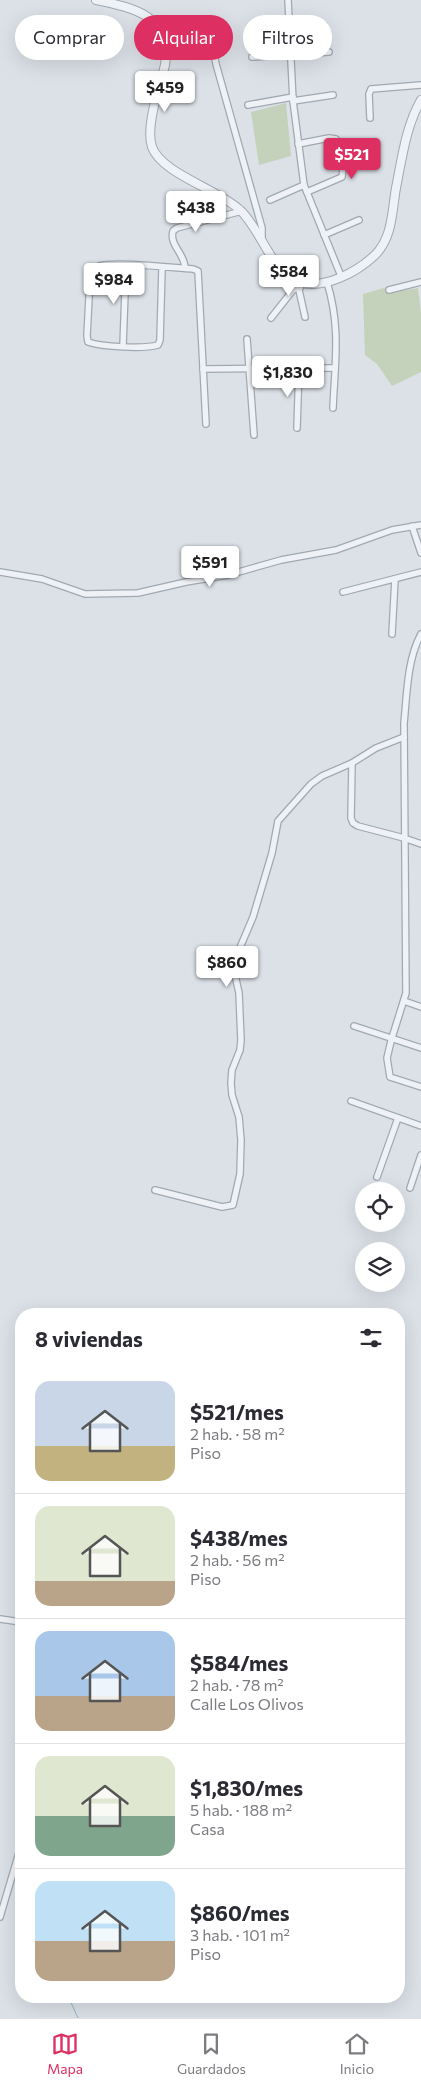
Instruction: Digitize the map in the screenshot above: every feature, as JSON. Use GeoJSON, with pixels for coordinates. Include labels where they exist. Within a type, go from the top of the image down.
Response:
{"type":"FeatureCollection","features":[{"type":"Feature","properties":{"kind":"street"},"geometry":{"type":"LineString","coordinates":[[96,0],[141,12],[155,23],[164,37],[166,56],[151,128],[152,146],[156,154],[172,169],[218,194],[242,211],[280,269],[301,285],[305,317]]}},
{"type":"Feature","properties":{"kind":"street"},"geometry":{"type":"LineString","coordinates":[[288,0],[289,15]]}},
{"type":"Feature","properties":{"kind":"street"},"geometry":{"type":"LineString","coordinates":[[215,60],[262,228],[262,240]]}},
{"type":"Feature","properties":{"kind":"street"},"geometry":{"type":"LineString","coordinates":[[291,60],[293,99],[304,185],[341,276]]}},
{"type":"Feature","properties":{"kind":"street"},"geometry":{"type":"LineString","coordinates":[[370,118],[370,94],[372,89],[421,84]]}},
{"type":"Feature","properties":{"kind":"street"},"geometry":{"type":"LineString","coordinates":[[248,105],[333,94]]}},
{"type":"Feature","properties":{"kind":"street"},"geometry":{"type":"LineString","coordinates":[[271,318],[293,290],[301,285],[319,284],[341,276],[373,256],[384,242],[393,213],[408,133],[421,100]]}},
{"type":"Feature","properties":{"kind":"street"},"geometry":{"type":"LineString","coordinates":[[298,144],[329,138],[336,139],[339,144],[343,171],[342,177],[307,192]]}},
{"type":"Feature","properties":{"kind":"street"},"geometry":{"type":"LineString","coordinates":[[270,200],[304,185]]}},
{"type":"Feature","properties":{"kind":"street"},"geometry":{"type":"LineString","coordinates":[[185,268],[184,259],[172,241],[173,231],[177,228],[242,211]]}},
{"type":"Feature","properties":{"kind":"street"},"geometry":{"type":"LineString","coordinates":[[324,235],[359,220]]}},
{"type":"Feature","properties":{"kind":"street"},"geometry":{"type":"LineString","coordinates":[[162,268],[160,340],[158,345],[123,346],[88,342],[92,271],[97,267],[126,265],[185,268],[198,271],[200,276],[206,424]]}},
{"type":"Feature","properties":{"kind":"street"},"geometry":{"type":"LineString","coordinates":[[123,346],[126,265]]}},
{"type":"Feature","properties":{"kind":"street"},"geometry":{"type":"LineString","coordinates":[[327,282],[334,306],[336,323],[333,408]]}},
{"type":"Feature","properties":{"kind":"street"},"geometry":{"type":"LineString","coordinates":[[389,290],[421,282]]}},
{"type":"Feature","properties":{"kind":"street"},"geometry":{"type":"LineString","coordinates":[[247,338],[254,434]]}},
{"type":"Feature","properties":{"kind":"street"},"geometry":{"type":"LineString","coordinates":[[297,428],[299,368]]}},
{"type":"Feature","properties":{"kind":"street"},"geometry":{"type":"LineString","coordinates":[[203,369],[335,368]]}},
{"type":"Feature","properties":{"kind":"street"},"geometry":{"type":"LineString","coordinates":[[0,572],[42,579],[86,594],[138,593],[228,575],[281,560],[336,550],[392,530],[421,525]]}},
{"type":"Feature","properties":{"kind":"street"},"geometry":{"type":"LineString","coordinates":[[412,526],[421,553]]}},
{"type":"Feature","properties":{"kind":"street"},"geometry":{"type":"LineString","coordinates":[[343,592],[421,572]]}},
{"type":"Feature","properties":{"kind":"street"},"geometry":{"type":"LineString","coordinates":[[392,634],[395,579]]}},
{"type":"Feature","properties":{"kind":"street"},"geometry":{"type":"LineString","coordinates":[[421,634],[416,644],[407,688],[404,737],[406,994],[387,1058],[390,1077],[421,1087]]}},
{"type":"Feature","properties":{"kind":"street"},"geometry":{"type":"LineString","coordinates":[[155,1190],[222,1207],[233,1205],[236,1200],[240,1174],[241,1140],[239,1116],[232,1095],[231,1083],[232,1070],[240,1050],[241,1040],[239,993],[233,966],[253,917],[272,853],[278,821],[311,784],[322,776],[352,763],[376,748],[404,737]]}},
{"type":"Feature","properties":{"kind":"street"},"geometry":{"type":"LineString","coordinates":[[352,763],[351,818],[353,823],[421,844]]}},
{"type":"Feature","properties":{"kind":"street"},"geometry":{"type":"LineString","coordinates":[[404,1001],[421,1007]]}},
{"type":"Feature","properties":{"kind":"street"},"geometry":{"type":"LineString","coordinates":[[354,1026],[421,1048]]}},
{"type":"Feature","properties":{"kind":"street"},"geometry":{"type":"LineString","coordinates":[[351,1101],[421,1126]]}},
{"type":"Feature","properties":{"kind":"street"},"geometry":{"type":"LineString","coordinates":[[377,1177],[398,1118]]}},
{"type":"Feature","properties":{"kind":"street"},"geometry":{"type":"LineString","coordinates":[[410,1188],[421,1155]]}},
{"type":"Feature","properties":{"kind":"street"},"geometry":{"type":"LineString","coordinates":[[0,1619],[15,1621]]}},
{"type":"Feature","properties":{"kind":"street"},"geometry":{"type":"LineString","coordinates":[[0,1917],[15,1866]]}},
{"type":"Feature","properties":{"kind":"green space"},"geometry":{"type":"Polygon","coordinates":[[[286,103],[291,156],[259,165],[251,112],[286,103]]]}},
{"type":"Feature","properties":{"kind":"green space"},"geometry":{"type":"Polygon","coordinates":[[[384,288],[389,293],[418,288],[421,313],[421,372],[392,386],[377,364],[365,355],[363,294],[384,288]]]}},
{"type":"Feature","properties":{"kind":"waterway"},"geometry":{"type":"LineString","coordinates":[[71,2003],[78,2018]]}}]}
